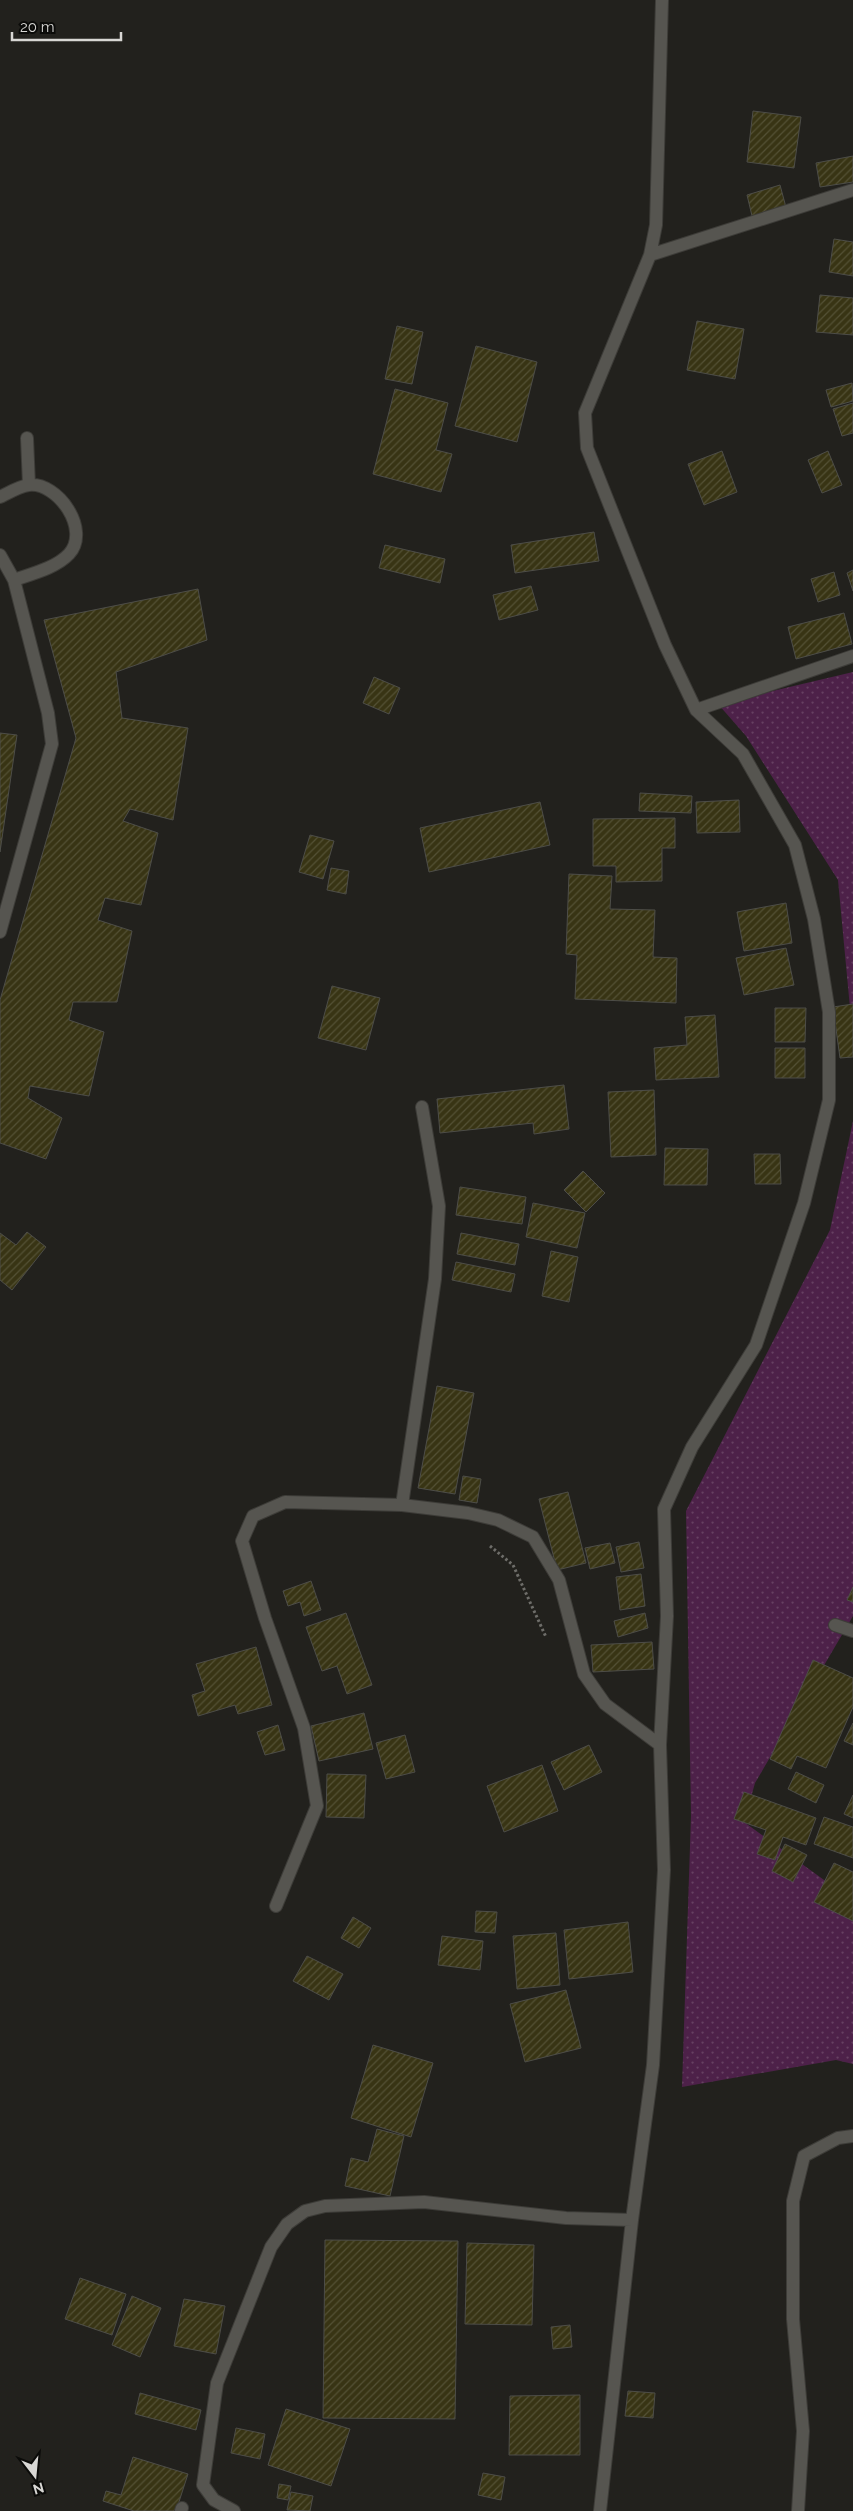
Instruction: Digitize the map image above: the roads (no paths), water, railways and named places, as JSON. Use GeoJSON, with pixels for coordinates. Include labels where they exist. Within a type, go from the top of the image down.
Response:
{"type":"FeatureCollection","features":[{"type":"Feature","properties":{"kind":"street"},"geometry":{"type":"LineString","coordinates":[[600,2511],[632,2220],[653,2066],[664,1870],[660,1745],[667,1616],[664,1509],[692,1447],[756,1345],[804,1203],[829,1100],[829,1012],[814,919],[795,845],[743,754],[696,710],[664,645],[587,448],[585,413],[650,255],[656,224],[662,0]]}},
{"type":"Feature","properties":{"kind":"street"},"geometry":{"type":"LineString","coordinates":[[650,255],[853,190]]}},
{"type":"Feature","properties":{"kind":"street"},"geometry":{"type":"LineString","coordinates":[[27,438],[29,485]]}},
{"type":"Feature","properties":{"kind":"street"},"geometry":{"type":"LineString","coordinates":[[0,497],[29,485],[48,490],[63,502],[76,524],[76,541],[69,554],[43,570],[14,580]]}},
{"type":"Feature","properties":{"kind":"street"},"geometry":{"type":"LineString","coordinates":[[0,555],[14,580],[48,714],[52,744],[0,932]]}},
{"type":"Feature","properties":{"kind":"street"},"geometry":{"type":"LineString","coordinates":[[696,710],[853,656]]}},
{"type":"Feature","properties":{"kind":"street"},"geometry":{"type":"LineString","coordinates":[[402,1505],[435,1280],[440,1206],[422,1107]]}},
{"type":"Feature","properties":{"kind":"street"},"geometry":{"type":"LineString","coordinates":[[276,1906],[317,1806],[304,1728],[265,1618],[242,1541],[253,1516],[285,1502],[402,1505],[468,1513],[498,1520],[533,1537],[559,1580],[584,1674],[605,1704],[660,1745]]}},
{"type":"Feature","properties":{"kind":"street"},"geometry":{"type":"LineString","coordinates":[[835,1625],[853,1631]]}},
{"type":"Feature","properties":{"kind":"street"},"geometry":{"type":"LineString","coordinates":[[798,2511],[803,2431],[793,2319],[793,2201],[804,2156],[838,2138],[853,2136]]}},
{"type":"Feature","properties":{"kind":"street"},"geometry":{"type":"LineString","coordinates":[[234,2511],[214,2500],[203,2485],[217,2383],[271,2247],[287,2224],[305,2211],[326,2206],[424,2202],[566,2218],[632,2220]]}}]}
